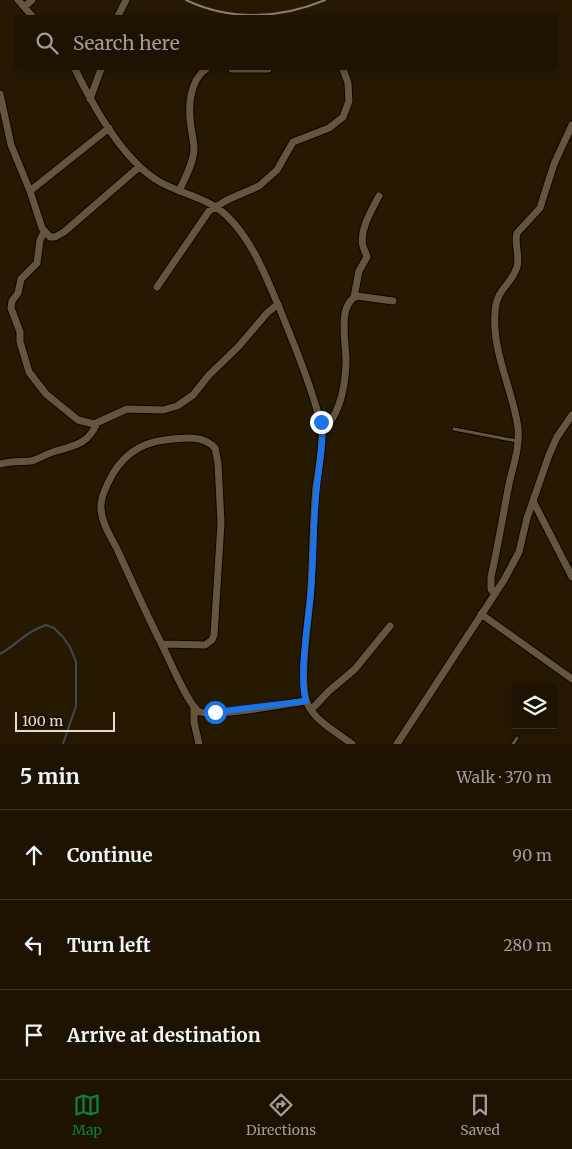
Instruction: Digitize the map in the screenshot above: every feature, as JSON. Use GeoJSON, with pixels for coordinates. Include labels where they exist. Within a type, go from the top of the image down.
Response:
{"type":"FeatureCollection","features":[{"type":"Feature","properties":{"kind":"street"},"geometry":{"type":"LineString","coordinates":[[18,0],[31,15]]}},
{"type":"Feature","properties":{"kind":"street"},"geometry":{"type":"LineString","coordinates":[[24,7],[32,0]]}},
{"type":"Feature","properties":{"kind":"street"},"geometry":{"type":"LineString","coordinates":[[118,15],[126,0]]}},
{"type":"Feature","properties":{"kind":"street"},"geometry":{"type":"LineString","coordinates":[[76,70],[90,99],[109,128],[139,167],[159,182],[216,207],[230,218],[265,274],[278,304],[306,376],[322,431],[314,508],[311,588],[303,679],[304,695],[311,710],[352,744]]}},
{"type":"Feature","properties":{"kind":"street"},"geometry":{"type":"LineString","coordinates":[[90,99],[101,70]]}},
{"type":"Feature","properties":{"kind":"street"},"geometry":{"type":"LineString","coordinates":[[180,190],[194,152],[190,120],[193,87],[198,77],[205,70]]}},
{"type":"Feature","properties":{"kind":"street"},"geometry":{"type":"LineString","coordinates":[[157,287],[208,212],[227,200],[262,184],[276,170],[293,142],[329,128],[343,118],[349,101],[348,83],[343,70]]}},
{"type":"Feature","properties":{"kind":"street"},"geometry":{"type":"LineString","coordinates":[[0,94],[11,145],[44,232],[52,237],[64,232],[139,167]]}},
{"type":"Feature","properties":{"kind":"street"},"geometry":{"type":"LineString","coordinates":[[495,594],[490,580],[518,441],[517,425],[495,334],[494,313],[497,299],[516,269],[518,259],[517,233],[540,208],[554,164],[572,125]]}},
{"type":"Feature","properties":{"kind":"street"},"geometry":{"type":"LineString","coordinates":[[30,191],[109,128]]}},
{"type":"Feature","properties":{"kind":"street"},"geometry":{"type":"LineString","coordinates":[[322,431],[332,421],[343,389],[347,354],[344,319],[347,307],[354,297],[359,271],[367,258],[363,246],[364,230],[367,219],[379,196]]}},
{"type":"Feature","properties":{"kind":"street"},"geometry":{"type":"LineString","coordinates":[[44,232],[40,240],[37,263],[23,276],[11,308],[20,332],[20,346],[29,372],[46,394],[73,417],[89,423],[97,423],[127,410],[163,410],[183,403],[193,395],[210,375],[240,346],[270,310],[278,304]]}},
{"type":"Feature","properties":{"kind":"street"},"geometry":{"type":"LineString","coordinates":[[354,297],[370,297],[393,301]]}},
{"type":"Feature","properties":{"kind":"street"},"geometry":{"type":"LineString","coordinates":[[397,744],[495,594],[519,552],[533,501],[551,449],[572,415]]}},
{"type":"Feature","properties":{"kind":"street"},"geometry":{"type":"LineString","coordinates":[[0,464],[12,461],[32,461],[52,452],[74,447],[82,443],[90,435],[97,423]]}},
{"type":"Feature","properties":{"kind":"street"},"geometry":{"type":"LineString","coordinates":[[162,644],[202,645],[210,642],[214,635],[221,523],[218,463],[215,448],[205,440],[161,440],[132,452],[118,464],[109,480],[102,499],[101,512],[106,528],[162,644],[189,699],[194,707],[204,712],[221,712],[306,701]]}},
{"type":"Feature","properties":{"kind":"street"},"geometry":{"type":"LineString","coordinates":[[533,501],[572,577]]}},
{"type":"Feature","properties":{"kind":"street"},"geometry":{"type":"LineString","coordinates":[[482,614],[572,679]]}},
{"type":"Feature","properties":{"kind":"street"},"geometry":{"type":"LineString","coordinates":[[311,710],[329,691],[355,669],[390,626]]}},
{"type":"Feature","properties":{"kind":"street"},"geometry":{"type":"LineString","coordinates":[[194,707],[194,722],[199,744]]}},
{"type":"Feature","properties":{"kind":"lane"},"geometry":{"type":"LineString","coordinates":[[454,428],[518,441]]}},
{"type":"Feature","properties":{"kind":"lane"},"geometry":{"type":"LineString","coordinates":[[513,744],[517,738]]}},
{"type":"Feature","properties":{"kind":"waterway"},"geometry":{"type":"LineString","coordinates":[[0,654],[27,634],[46,625],[54,628],[63,637],[70,647],[76,662],[76,706],[63,744]]}},
{"type":"Feature","properties":{"kind":"railway"},"geometry":{"type":"LineString","coordinates":[[186,0],[220,12],[255,15],[290,11],[325,0]]}},
{"type":"Feature","properties":{"kind":"route"},"geometry":{"type":"LineString","coordinates":[[215,712],[306,701],[303,679],[311,588],[314,508],[322,437],[321,422]]}}]}
